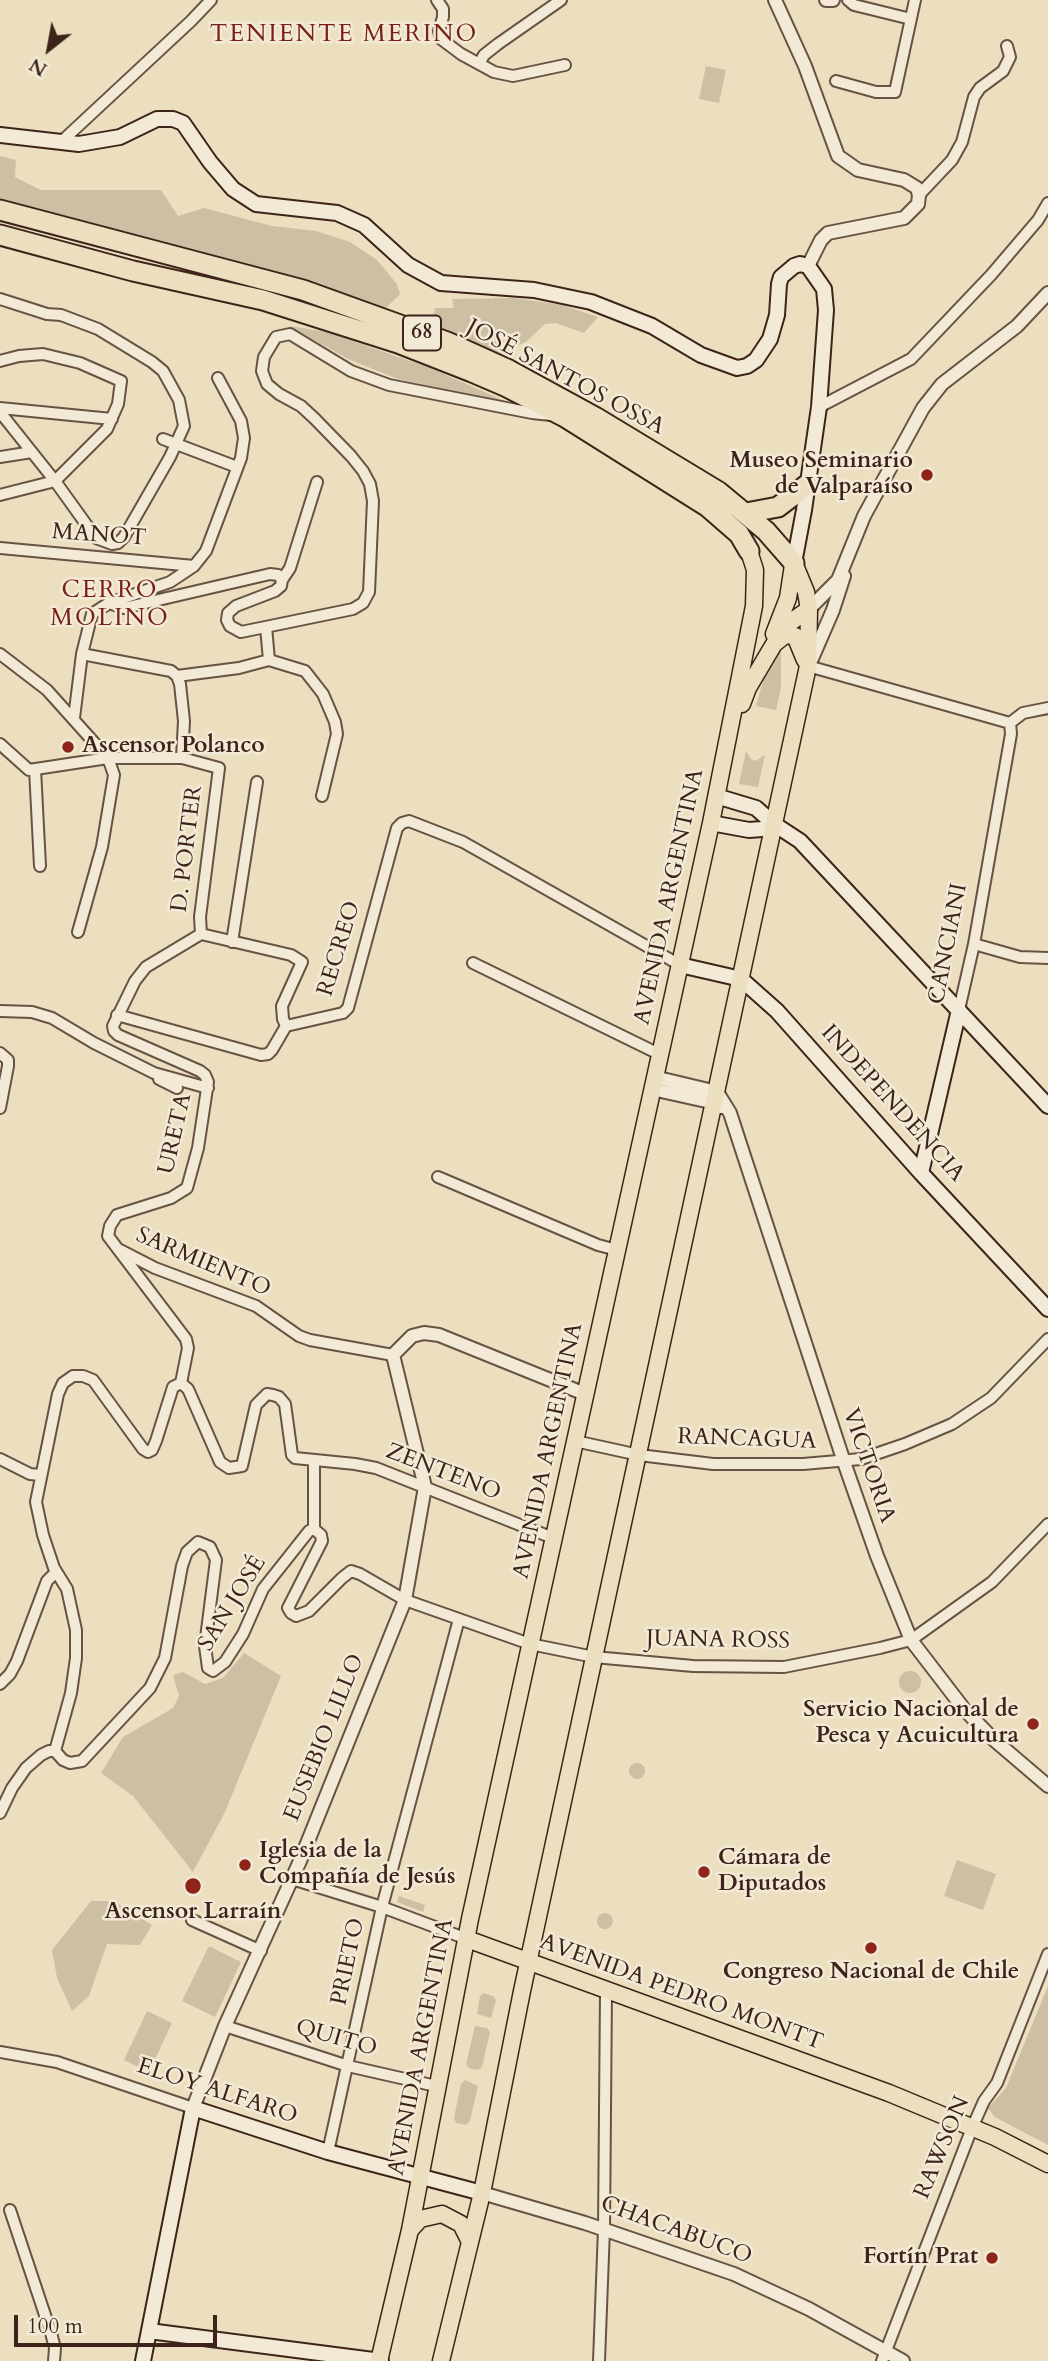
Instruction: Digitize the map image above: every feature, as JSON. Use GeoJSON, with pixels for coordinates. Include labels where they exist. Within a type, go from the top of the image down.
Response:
{"type":"FeatureCollection","features":[{"type":"Feature","properties":{"kind":"highway","name":"JOSÉ SANTOS OSSA"},"geometry":{"type":"LineString","coordinates":[[0,209],[303,290],[447,342],[509,370],[595,417],[719,492],[746,513],[794,563]]}},
{"type":"Feature","properties":{"kind":"highway","name":"JOSÉ SANTOS OSSA"},"geometry":{"type":"LineString","coordinates":[[0,235],[133,271],[262,300],[337,322],[472,372],[565,417],[708,507],[740,534],[749,551]]}},
{"type":"Feature","properties":{"kind":"highway"},"geometry":{"type":"LineString","coordinates":[[746,513],[778,507],[808,484]]}},
{"type":"Feature","properties":{"kind":"main road"},"geometry":{"type":"LineString","coordinates":[[0,135],[79,144],[120,137],[157,120],[173,119],[183,123],[233,189],[256,204],[344,216],[364,225],[408,265],[441,283],[534,290],[591,302],[652,326],[701,355],[737,368],[756,360],[770,340],[777,315],[781,277],[794,266],[808,266],[820,281],[826,299],[819,407],[788,598],[768,651]]}},
{"type":"Feature","properties":{"kind":"main road","name":"AVENIDA ARGENTINA"},"geometry":{"type":"LineString","coordinates":[[380,2361],[410,2230],[436,2086],[530,1644],[711,822],[754,606],[755,570],[749,551]]}},
{"type":"Feature","properties":{"kind":"main road"},"geometry":{"type":"LineString","coordinates":[[441,2361],[482,2193],[528,1962],[808,666],[806,592],[794,563]]}},
{"type":"Feature","properties":{"kind":"main road"},"geometry":{"type":"LineString","coordinates":[[725,753],[748,688],[768,651],[784,627],[808,609]]}},
{"type":"Feature","properties":{"kind":"main road"},"geometry":{"type":"LineString","coordinates":[[768,651],[781,637],[794,636],[808,666]]}},
{"type":"Feature","properties":{"kind":"main road"},"geometry":{"type":"LineString","coordinates":[[716,796],[756,808],[800,841],[1048,1106]]}},
{"type":"Feature","properties":{"kind":"main road"},"geometry":{"type":"LineString","coordinates":[[711,822],[755,830],[774,824]]}},
{"type":"Feature","properties":{"kind":"main road","name":"INDEPENDENCIA"},"geometry":{"type":"LineString","coordinates":[[680,965],[741,979],[777,1011],[921,1173],[1048,1309]]}},
{"type":"Feature","properties":{"kind":"main road","name":"CANCIANI"},"geometry":{"type":"LineString","coordinates":[[921,1173],[959,1010]]}},
{"type":"Feature","properties":{"kind":"main road","name":"AVENIDA PEDRO MONTT"},"geometry":{"type":"LineString","coordinates":[[467,1939],[806,2061],[972,2127],[1048,2164]]}},
{"type":"Feature","properties":{"kind":"main road","name":"ELOY ALFARO"},"geometry":{"type":"LineString","coordinates":[[193,2108],[328,2152],[420,2177]]}},
{"type":"Feature","properties":{"kind":"main road","name":"EUSEBIO LILLO"},"geometry":{"type":"LineString","coordinates":[[143,2361],[193,2108]]}},
{"type":"Feature","properties":{"kind":"main road","name":"CHACABUCO"},"geometry":{"type":"LineString","coordinates":[[420,2177],[482,2193]]}},
{"type":"Feature","properties":{"kind":"main road"},"geometry":{"type":"LineString","coordinates":[[410,2230],[427,2216],[442,2214],[461,2224],[470,2242]]}},
{"type":"Feature","properties":{"kind":"main road"},"geometry":{"type":"LineString","coordinates":[[149,2331],[380,2361]]}},
{"type":"Feature","properties":{"kind":"street"},"geometry":{"type":"LineString","coordinates":[[61,142],[211,0]]}},
{"type":"Feature","properties":{"kind":"street"},"geometry":{"type":"LineString","coordinates":[[437,0],[443,9],[439,31],[441,39],[494,72],[513,76],[565,65]]}},
{"type":"Feature","properties":{"kind":"street"},"geometry":{"type":"LineString","coordinates":[[479,64],[484,55],[498,44],[561,0]]}},
{"type":"Feature","properties":{"kind":"street"},"geometry":{"type":"LineString","coordinates":[[775,0],[805,66],[838,156],[858,170],[904,180],[917,188],[919,195],[918,204],[904,218],[828,233],[821,240],[808,266]]}},
{"type":"Feature","properties":{"kind":"street"},"geometry":{"type":"LineString","coordinates":[[826,0],[833,0]]}},
{"type":"Feature","properties":{"kind":"street"},"geometry":{"type":"LineString","coordinates":[[848,0],[854,5],[911,19]]}},
{"type":"Feature","properties":{"kind":"street"},"geometry":{"type":"LineString","coordinates":[[836,81],[876,92],[895,92],[915,0]]}},
{"type":"Feature","properties":{"kind":"street"},"geometry":{"type":"LineString","coordinates":[[919,195],[952,160],[962,142],[974,97],[980,88],[1003,71],[1010,57],[1007,46]]}},
{"type":"Feature","properties":{"kind":"street"},"geometry":{"type":"LineString","coordinates":[[819,407],[911,359],[991,275],[1038,220],[1048,203]]}},
{"type":"Feature","properties":{"kind":"street"},"geometry":{"type":"LineString","coordinates":[[808,609],[838,580],[864,516],[923,408],[942,384],[1017,326],[1048,293]]}},
{"type":"Feature","properties":{"kind":"street"},"geometry":{"type":"LineString","coordinates":[[0,299],[77,321],[137,352],[163,372],[179,400],[184,426],[177,444],[124,537],[118,543],[104,543],[96,538],[0,410]]}},
{"type":"Feature","properties":{"kind":"street"},"geometry":{"type":"LineString","coordinates":[[317,482],[290,568],[281,586],[236,606],[228,613],[227,620],[234,630],[241,632],[353,609],[363,603],[369,592],[373,501],[370,484],[363,471],[301,406],[279,394],[267,383],[262,371],[264,357],[276,337],[290,334],[351,371],[388,385],[532,414],[565,417]]}},
{"type":"Feature","properties":{"kind":"street"},"geometry":{"type":"LineString","coordinates":[[0,361],[43,354],[80,363],[121,382],[118,404],[107,429],[55,481],[0,495]]}},
{"type":"Feature","properties":{"kind":"street"},"geometry":{"type":"LineString","coordinates":[[74,718],[82,654],[92,614],[109,603],[170,582],[194,566],[206,551],[237,467],[244,438],[241,421],[218,378]]}},
{"type":"Feature","properties":{"kind":"street"},"geometry":{"type":"LineString","coordinates":[[0,410],[112,419]]}},
{"type":"Feature","properties":{"kind":"street"},"geometry":{"type":"LineString","coordinates":[[163,439],[237,467]]}},
{"type":"Feature","properties":{"kind":"street"},"geometry":{"type":"LineString","coordinates":[[0,457],[32,452]]}},
{"type":"Feature","properties":{"kind":"street"},"geometry":{"type":"LineString","coordinates":[[86,556],[104,543]]}},
{"type":"Feature","properties":{"kind":"street","name":"MANOT"},"geometry":{"type":"LineString","coordinates":[[0,548],[194,566]]}},
{"type":"Feature","properties":{"kind":"street"},"geometry":{"type":"LineString","coordinates":[[848,560],[843,584],[808,666],[1010,723],[1023,713],[1048,708]]}},
{"type":"Feature","properties":{"kind":"street"},"geometry":{"type":"LineString","coordinates":[[109,603],[124,608],[270,574],[278,575],[282,580]]}},
{"type":"Feature","properties":{"kind":"street"},"geometry":{"type":"LineString","coordinates":[[267,627],[269,660]]}},
{"type":"Feature","properties":{"kind":"street"},"geometry":{"type":"LineString","coordinates":[[0,654],[39,683],[74,718],[107,758],[114,775],[102,847],[78,932]]}},
{"type":"Feature","properties":{"kind":"street"},"geometry":{"type":"LineString","coordinates":[[0,744],[32,769],[107,758],[183,758],[184,721],[177,676],[171,671],[82,654]]}},
{"type":"Feature","properties":{"kind":"street"},"geometry":{"type":"LineString","coordinates":[[177,676],[239,668],[269,660],[305,671],[323,694],[337,734],[323,796]]}},
{"type":"Feature","properties":{"kind":"street","name":"CANCIANI"},"geometry":{"type":"LineString","coordinates":[[959,1010],[974,944],[1011,734],[1010,723]]}},
{"type":"Feature","properties":{"kind":"street","name":"D. PORTER"},"geometry":{"type":"LineString","coordinates":[[183,758],[219,768],[200,917],[201,934]]}},
{"type":"Feature","properties":{"kind":"street"},"geometry":{"type":"LineString","coordinates":[[32,769],[40,866]]}},
{"type":"Feature","properties":{"kind":"street"},"geometry":{"type":"LineString","coordinates":[[232,942],[257,782]]}},
{"type":"Feature","properties":{"kind":"street","name":"RECREO"},"geometry":{"type":"LineString","coordinates":[[286,1026],[343,1013],[348,1008],[397,828],[402,822],[409,821],[463,842],[680,965]]}},
{"type":"Feature","properties":{"kind":"street"},"geometry":{"type":"LineString","coordinates":[[201,934],[232,942],[290,955],[302,962],[282,1006],[286,1026],[268,1054],[261,1055],[117,1015],[135,981],[146,967],[201,934]]}},
{"type":"Feature","properties":{"kind":"street"},"geometry":{"type":"LineString","coordinates":[[974,944],[1020,957],[1048,958]]}},
{"type":"Feature","properties":{"kind":"street"},"geometry":{"type":"LineString","coordinates":[[164,948],[181,947]]}},
{"type":"Feature","properties":{"kind":"street"},"geometry":{"type":"LineString","coordinates":[[473,962],[659,1054]]}},
{"type":"Feature","properties":{"kind":"street"},"geometry":{"type":"LineString","coordinates":[[0,1011],[32,1012],[52,1018],[177,1088]]}},
{"type":"Feature","properties":{"kind":"street","name":"URETA"},"geometry":{"type":"LineString","coordinates":[[114,1247],[108,1237],[110,1226],[117,1215],[171,1198],[187,1188],[198,1148],[208,1088],[205,1075],[200,1071],[118,1035],[113,1026],[117,1015]]}},
{"type":"Feature","properties":{"kind":"street"},"geometry":{"type":"LineString","coordinates":[[111,1052],[154,1073],[208,1088]]}},
{"type":"Feature","properties":{"kind":"street"},"geometry":{"type":"LineString","coordinates":[[0,1053],[8,1060],[0,1108]]}},
{"type":"Feature","properties":{"kind":"street"},"geometry":{"type":"LineString","coordinates":[[653,1083],[716,1097]]}},
{"type":"Feature","properties":{"kind":"street","name":"VICTORIA"},"geometry":{"type":"LineString","coordinates":[[716,1097],[730,1113],[844,1462],[877,1556],[911,1640],[964,1709],[993,1739],[1048,1786]]}},
{"type":"Feature","properties":{"kind":"street"},"geometry":{"type":"LineString","coordinates":[[438,1177],[617,1250]]}},
{"type":"Feature","properties":{"kind":"street"},"geometry":{"type":"LineString","coordinates":[[114,1247],[186,1339],[188,1348],[181,1383]]}},
{"type":"Feature","properties":{"kind":"street","name":"SARMIENTO"},"geometry":{"type":"LineString","coordinates":[[114,1247],[155,1268],[247,1301],[268,1312],[299,1336],[393,1354]]}},
{"type":"Feature","properties":{"kind":"street"},"geometry":{"type":"LineString","coordinates":[[425,1487],[393,1354],[412,1336],[424,1333],[439,1335],[585,1394]]}},
{"type":"Feature","properties":{"kind":"street","name":"RANCAGUA"},"geometry":{"type":"LineString","coordinates":[[575,1441],[639,1455],[713,1464],[844,1462],[905,1444],[952,1424],[991,1398],[1048,1339]]}},
{"type":"Feature","properties":{"kind":"street"},"geometry":{"type":"LineString","coordinates":[[0,1813],[12,1788],[26,1768],[41,1755],[55,1751],[71,1693],[76,1658],[76,1630],[72,1605],[67,1589],[56,1572],[43,1535],[36,1502],[58,1394],[64,1382],[73,1376],[93,1380],[142,1449],[148,1452],[156,1441],[173,1387],[181,1383]]}},
{"type":"Feature","properties":{"kind":"street"},"geometry":{"type":"LineString","coordinates":[[181,1383],[188,1388],[220,1462],[229,1468],[242,1466],[244,1462],[256,1405],[267,1394],[279,1397],[285,1404],[292,1455],[295,1458],[314,1461],[314,1529]]}},
{"type":"Feature","properties":{"kind":"street"},"geometry":{"type":"LineString","coordinates":[[0,1459],[30,1474],[40,1475]]}},
{"type":"Feature","properties":{"kind":"street","name":"ZENTENO"},"geometry":{"type":"LineString","coordinates":[[314,1461],[376,1468],[553,1538]]}},
{"type":"Feature","properties":{"kind":"street","name":"EUSEBIO LILLO"},"geometry":{"type":"LineString","coordinates":[[193,2108],[225,2026],[292,1880],[405,1600],[425,1487]]}},
{"type":"Feature","properties":{"kind":"street","name":"JUANA ROSS"},"geometry":{"type":"LineString","coordinates":[[594,1657],[693,1666],[784,1667],[911,1640],[992,1583],[1048,1524]]}},
{"type":"Feature","properties":{"kind":"street","name":"SAN JOSÉ"},"geometry":{"type":"LineString","coordinates":[[55,1751],[70,1763],[82,1761],[150,1688],[165,1658],[182,1566],[192,1545],[198,1542],[214,1552],[216,1560],[205,1646],[208,1668],[213,1671],[225,1662],[243,1634],[263,1589],[309,1531],[314,1529],[321,1535],[322,1541],[288,1608],[291,1614],[304,1615],[351,1571],[405,1600],[530,1644],[594,1657]]}},
{"type":"Feature","properties":{"kind":"street"},"geometry":{"type":"LineString","coordinates":[[0,1684],[17,1661],[47,1581],[56,1572]]}},
{"type":"Feature","properties":{"kind":"street","name":"PRIETO"},"geometry":{"type":"LineString","coordinates":[[328,2152],[382,1907],[459,1619]]}},
{"type":"Feature","properties":{"kind":"street","name":"AVENIDA PEDRO MONTT"},"geometry":{"type":"LineString","coordinates":[[292,1880],[382,1907],[467,1939]]}},
{"type":"Feature","properties":{"kind":"street"},"geometry":{"type":"LineString","coordinates":[[192,1920],[261,1951]]}},
{"type":"Feature","properties":{"kind":"street","name":"RAWSON"},"geometry":{"type":"LineString","coordinates":[[884,2356],[972,2127],[984,2101],[998,2083],[1048,1954]]}},
{"type":"Feature","properties":{"kind":"street"},"geometry":{"type":"LineString","coordinates":[[599,2361],[604,2229],[606,1991]]}},
{"type":"Feature","properties":{"kind":"street","name":"QUITO"},"geometry":{"type":"LineString","coordinates":[[225,2026],[348,2066],[436,2086]]}},
{"type":"Feature","properties":{"kind":"street","name":"ELOY ALFARO"},"geometry":{"type":"LineString","coordinates":[[0,2052],[57,2062],[193,2108]]}},
{"type":"Feature","properties":{"kind":"street","name":"CHACABUCO"},"geometry":{"type":"LineString","coordinates":[[482,2193],[604,2229],[734,2274],[809,2309],[884,2356],[903,2361]]}},
{"type":"Feature","properties":{"kind":"street"},"geometry":{"type":"LineString","coordinates":[[10,2210],[51,2333],[55,2347],[54,2361]]}},
{"type":"Feature","properties":{"kind":"shaded area"},"geometry":{"type":"Polygon","coordinates":[[[706,66],[726,70],[719,103],[699,99],[706,66]]]}},
{"type":"Feature","properties":{"kind":"shaded area"},"geometry":{"type":"Polygon","coordinates":[[[0,156],[16,160],[15,177],[41,190],[161,190],[178,216],[204,208],[272,226],[316,231],[350,242],[377,260],[397,284],[400,294],[386,308],[0,210],[0,156]]]}},
{"type":"Feature","properties":{"kind":"shaded area"},"geometry":{"type":"Polygon","coordinates":[[[514,298],[562,305],[598,317],[584,333],[556,323],[545,324],[526,342],[509,349],[505,355],[431,327],[435,308],[454,308],[452,299],[514,298]]]}},
{"type":"Feature","properties":{"kind":"shaded area"},"geometry":{"type":"Polygon","coordinates":[[[290,326],[327,332],[430,368],[514,405],[398,379],[348,359],[290,326]]]}},
{"type":"Feature","properties":{"kind":"shaded area"},"geometry":{"type":"Polygon","coordinates":[[[781,646],[781,688],[776,710],[756,706],[771,661],[781,646]]]}},
{"type":"Feature","properties":{"kind":"shaded area"},"geometry":{"type":"Polygon","coordinates":[[[746,751],[755,761],[765,755],[758,787],[739,784],[746,751]]]}},
{"type":"Feature","properties":{"kind":"shaded area"},"geometry":{"type":"Polygon","coordinates":[[[244,1653],[281,1676],[225,1812],[193,1872],[133,1796],[101,1773],[123,1737],[173,1708],[179,1696],[173,1675],[183,1672],[205,1684],[223,1678],[244,1653]]]}},
{"type":"Feature","properties":{"kind":"shaded area"},"geometry":{"type":"Polygon","coordinates":[[[910,1671],[918,1674],[921,1682],[918,1690],[910,1693],[902,1690],[899,1682],[902,1674],[910,1671]]]}},
{"type":"Feature","properties":{"kind":"shaded area"},"geometry":{"type":"Polygon","coordinates":[[[637,1763],[643,1765],[643,1777],[637,1779],[631,1777],[629,1771],[631,1765],[637,1763]]]}},
{"type":"Feature","properties":{"kind":"shaded area"},"geometry":{"type":"Polygon","coordinates":[[[957,1860],[996,1874],[983,1910],[944,1896],[957,1860]]]}},
{"type":"Feature","properties":{"kind":"shaded area"},"geometry":{"type":"Polygon","coordinates":[[[399,1896],[425,1905],[423,1912],[397,1902],[399,1896]]]}},
{"type":"Feature","properties":{"kind":"shaded area"},"geometry":{"type":"Polygon","coordinates":[[[91,1901],[113,1901],[152,1925],[140,1945],[107,1944],[89,1996],[72,2011],[57,1978],[52,1950],[91,1901]]]}},
{"type":"Feature","properties":{"kind":"shaded area"},"geometry":{"type":"Polygon","coordinates":[[[605,1913],[611,1915],[611,1927],[605,1929],[599,1927],[597,1921],[599,1915],[605,1913]]]}},
{"type":"Feature","properties":{"kind":"shaded area"},"geometry":{"type":"Polygon","coordinates":[[[209,1946],[241,1962],[215,2017],[182,2001],[209,1946]]]}},
{"type":"Feature","properties":{"kind":"shaded area"},"geometry":{"type":"Polygon","coordinates":[[[1048,1986],[1048,2145],[995,2117],[988,2108],[1006,2088],[1048,1986]]]}},
{"type":"Feature","properties":{"kind":"shaded area"},"geometry":{"type":"Polygon","coordinates":[[[483,1993],[496,2000],[491,2018],[477,2014],[483,1993]]]}},
{"type":"Feature","properties":{"kind":"shaded area"},"geometry":{"type":"Polygon","coordinates":[[[147,2011],[172,2023],[149,2072],[124,2060],[147,2011]]]}},
{"type":"Feature","properties":{"kind":"shaded area"},"geometry":{"type":"Polygon","coordinates":[[[475,2026],[487,2028],[490,2032],[482,2067],[478,2070],[469,2068],[466,2064],[475,2026]]]}},
{"type":"Feature","properties":{"kind":"shaded area"},"geometry":{"type":"Polygon","coordinates":[[[465,2080],[478,2086],[470,2121],[466,2125],[456,2123],[454,2118],[461,2084],[465,2080]]]}},
{"type":"Feature","properties":{"kind":"place","name":"Museo Seminario de Valparaíso"},"geometry":{"type":"Point","coordinates":[927,475]}},
{"type":"Feature","properties":{"kind":"place","name":"Ascensor Polanco"},"geometry":{"type":"Point","coordinates":[68,747]}},
{"type":"Feature","properties":{"kind":"place","name":"Servicio Nacional de Pesca y Acuicultura"},"geometry":{"type":"Point","coordinates":[1033,1724]}},
{"type":"Feature","properties":{"kind":"place","name":"Iglesia de la Compañía de Jesús"},"geometry":{"type":"Point","coordinates":[245,1865]}},
{"type":"Feature","properties":{"kind":"place","name":"Cámara de Diputados"},"geometry":{"type":"Point","coordinates":[704,1872]}},
{"type":"Feature","properties":{"kind":"place","name":"Ascensor Larraín"},"geometry":{"type":"Point","coordinates":[193,1886]}},
{"type":"Feature","properties":{"kind":"place","name":"Congreso Nacional de Chile"},"geometry":{"type":"Point","coordinates":[871,1948]}},
{"type":"Feature","properties":{"kind":"place","name":"Fortín Prat"},"geometry":{"type":"Point","coordinates":[992,2258]}},
{"type":"Feature","properties":{"kind":"district","name":"TENIENTE MERINO"},"geometry":{"type":"Point","coordinates":[344,35]}},
{"type":"Feature","properties":{"kind":"district","name":"CERRO MOLINO"},"geometry":{"type":"Point","coordinates":[110,605]}}]}
